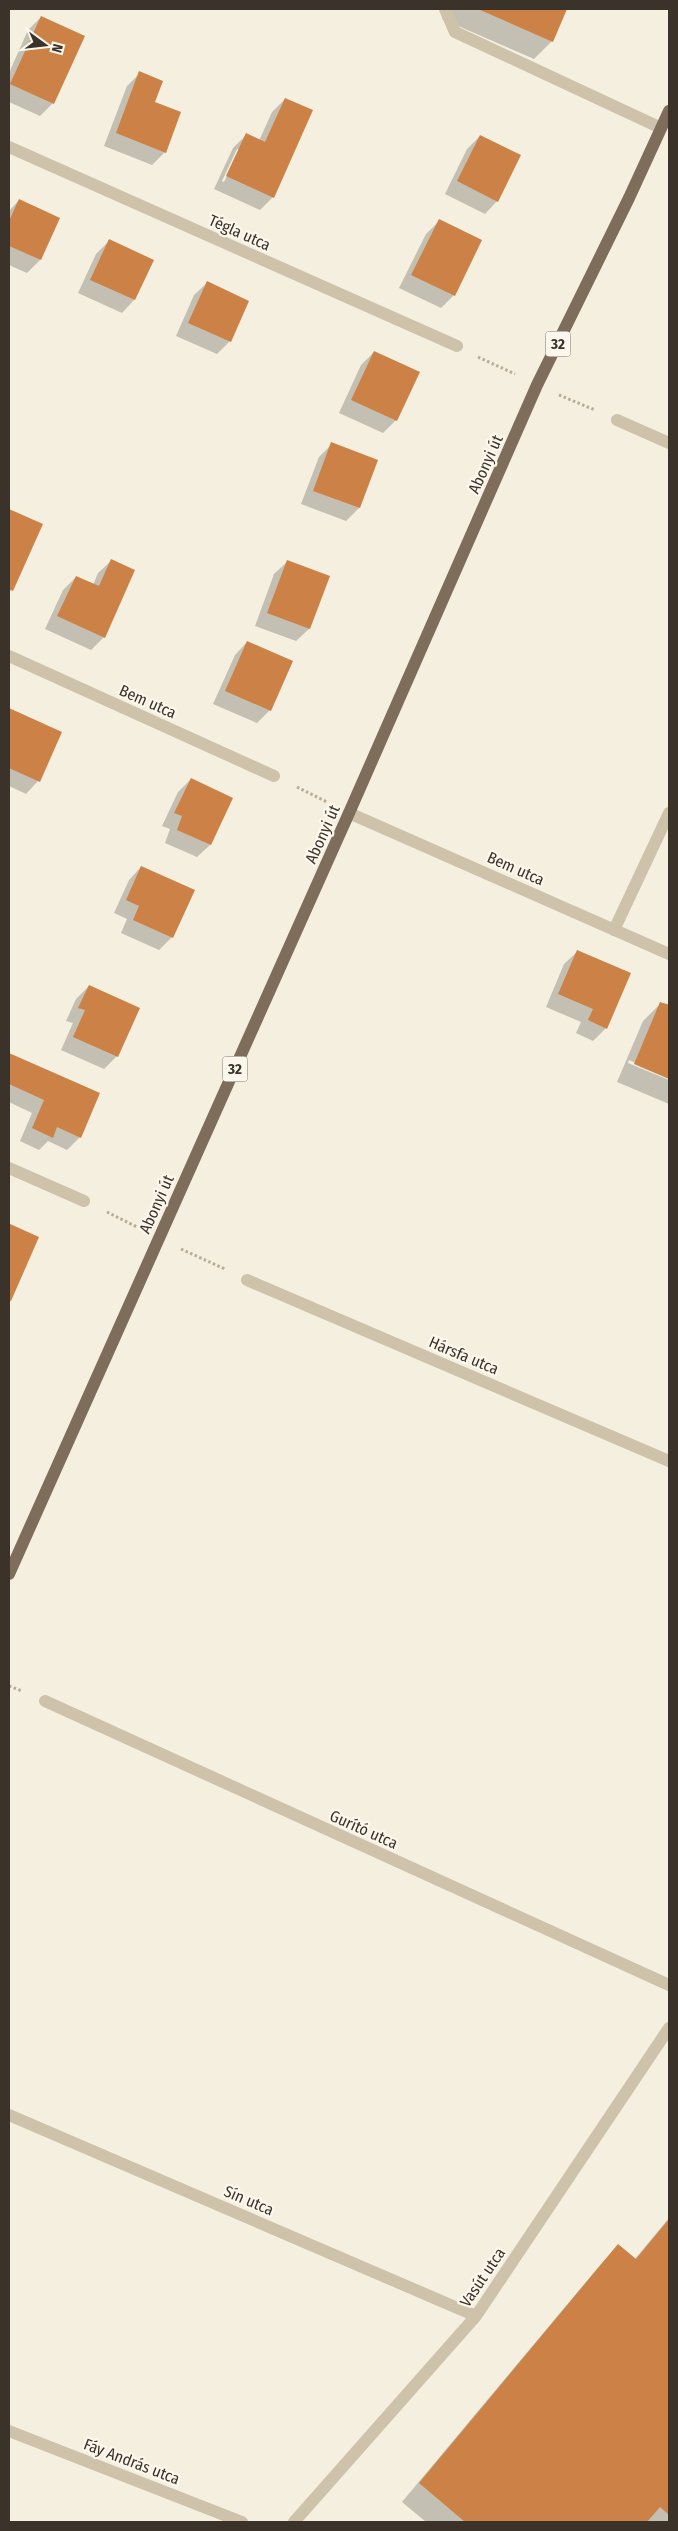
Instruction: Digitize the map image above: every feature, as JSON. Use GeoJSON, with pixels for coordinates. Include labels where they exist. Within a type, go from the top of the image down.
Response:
{"type":"FeatureCollection","features":[{"type":"Feature","properties":{"kind":"main road","name":"Abonyi út"},"geometry":{"type":"LineString","coordinates":[[9,1574],[349,813],[537,385],[669,110]]}},
{"type":"Feature","properties":{"kind":"street"},"geometry":{"type":"LineString","coordinates":[[445,9],[455,32],[661,128]]}},
{"type":"Feature","properties":{"kind":"street","name":"Tégla utca"},"geometry":{"type":"LineString","coordinates":[[9,147],[457,346]]}},
{"type":"Feature","properties":{"kind":"street"},"geometry":{"type":"LineString","coordinates":[[617,420],[669,442]]}},
{"type":"Feature","properties":{"kind":"street","name":"Bem utca"},"geometry":{"type":"LineString","coordinates":[[9,656],[274,776]]}},
{"type":"Feature","properties":{"kind":"street","name":"Bem utca"},"geometry":{"type":"LineString","coordinates":[[349,813],[669,954]]}},
{"type":"Feature","properties":{"kind":"street"},"geometry":{"type":"LineString","coordinates":[[614,930],[669,813]]}},
{"type":"Feature","properties":{"kind":"street"},"geometry":{"type":"LineString","coordinates":[[9,1168],[84,1201]]}},
{"type":"Feature","properties":{"kind":"street","name":"Hársfa utca"},"geometry":{"type":"LineString","coordinates":[[247,1280],[669,1460]]}},
{"type":"Feature","properties":{"kind":"street","name":"Gurító utca"},"geometry":{"type":"LineString","coordinates":[[45,1702],[669,1985]]}},
{"type":"Feature","properties":{"kind":"street","name":"Vasút utca"},"geometry":{"type":"LineString","coordinates":[[294,2522],[476,2316],[669,2028]]}},
{"type":"Feature","properties":{"kind":"street","name":"Sín utca"},"geometry":{"type":"LineString","coordinates":[[9,2115],[476,2316]]}},
{"type":"Feature","properties":{"kind":"street","name":"Fáy András utca"},"geometry":{"type":"LineString","coordinates":[[9,2431],[242,2522]]}},
{"type":"Feature","properties":{"kind":"path"},"geometry":{"type":"LineString","coordinates":[[274,776],[349,813]]}},
{"type":"Feature","properties":{"kind":"building"},"geometry":{"type":"Polygon","coordinates":[[[478,9],[567,9],[553,42],[478,9]]]}},
{"type":"Feature","properties":{"kind":"building"},"geometry":{"type":"Polygon","coordinates":[[[41,16],[85,36],[54,104],[10,84],[41,16]]]}},
{"type":"Feature","properties":{"kind":"building"},"geometry":{"type":"Polygon","coordinates":[[[139,71],[163,81],[155,102],[181,112],[166,153],[116,133],[139,71]]]}},
{"type":"Feature","properties":{"kind":"building"},"geometry":{"type":"Polygon","coordinates":[[[285,98],[313,110],[274,198],[226,176],[246,133],[265,142],[285,98]]]}},
{"type":"Feature","properties":{"kind":"building"},"geometry":{"type":"Polygon","coordinates":[[[480,135],[521,155],[498,202],[457,181],[480,135]]]}},
{"type":"Feature","properties":{"kind":"building"},"geometry":{"type":"Polygon","coordinates":[[[19,199],[60,218],[41,260],[9,246],[9,221],[19,199]]]}},
{"type":"Feature","properties":{"kind":"building"},"geometry":{"type":"Polygon","coordinates":[[[439,219],[482,240],[455,296],[411,275],[439,219]]]}},
{"type":"Feature","properties":{"kind":"building"},"geometry":{"type":"Polygon","coordinates":[[[109,239],[154,260],[135,300],[90,280],[109,239]]]}},
{"type":"Feature","properties":{"kind":"building"},"geometry":{"type":"Polygon","coordinates":[[[207,281],[249,301],[231,342],[188,323],[207,281]]]}},
{"type":"Feature","properties":{"kind":"building"},"geometry":{"type":"Polygon","coordinates":[[[374,351],[420,372],[397,421],[351,400],[374,351]]]}},
{"type":"Feature","properties":{"kind":"building"},"geometry":{"type":"Polygon","coordinates":[[[331,442],[378,460],[360,508],[313,491],[331,442]]]}},
{"type":"Feature","properties":{"kind":"building"},"geometry":{"type":"Polygon","coordinates":[[[9,509],[43,524],[13,591],[9,589],[9,509]]]}},
{"type":"Feature","properties":{"kind":"building"},"geometry":{"type":"Polygon","coordinates":[[[111,559],[135,570],[105,638],[57,616],[76,576],[99,586],[111,559]]]}},
{"type":"Feature","properties":{"kind":"building"},"geometry":{"type":"Polygon","coordinates":[[[287,560],[330,576],[310,629],[267,613],[287,560]]]}},
{"type":"Feature","properties":{"kind":"building"},"geometry":{"type":"Polygon","coordinates":[[[247,641],[293,661],[271,711],[225,691],[247,641]]]}},
{"type":"Feature","properties":{"kind":"building"},"geometry":{"type":"Polygon","coordinates":[[[9,708],[62,732],[40,782],[9,768],[9,708]]]}},
{"type":"Feature","properties":{"kind":"building"},"geometry":{"type":"Polygon","coordinates":[[[191,778],[233,798],[211,845],[177,830],[182,816],[174,813],[191,778]]]}},
{"type":"Feature","properties":{"kind":"building"},"geometry":{"type":"Polygon","coordinates":[[[141,866],[195,890],[173,938],[133,920],[139,906],[126,900],[141,866]]]}},
{"type":"Feature","properties":{"kind":"building"},"geometry":{"type":"Polygon","coordinates":[[[577,950],[631,973],[607,1029],[588,1020],[593,1009],[558,994],[577,950]]]}},
{"type":"Feature","properties":{"kind":"building"},"geometry":{"type":"Polygon","coordinates":[[[89,985],[140,1008],[118,1057],[73,1037],[85,1010],[78,1008],[89,985]]]}},
{"type":"Feature","properties":{"kind":"building"},"geometry":{"type":"Polygon","coordinates":[[[660,1002],[669,1005],[669,1079],[634,1064],[660,1002]]]}},
{"type":"Feature","properties":{"kind":"building"},"geometry":{"type":"Polygon","coordinates":[[[9,1053],[100,1093],[81,1138],[57,1127],[53,1138],[32,1128],[44,1100],[9,1084],[9,1053]]]}},
{"type":"Feature","properties":{"kind":"building"},"geometry":{"type":"Polygon","coordinates":[[[10,1224],[39,1237],[11,1301],[9,1300],[10,1224]]]}},
{"type":"Feature","properties":{"kind":"building"},"geometry":{"type":"Polygon","coordinates":[[[669,2219],[669,2515],[660,2507],[647,2522],[465,2522],[419,2483],[618,2244],[636,2259],[669,2219]]]}}]}
